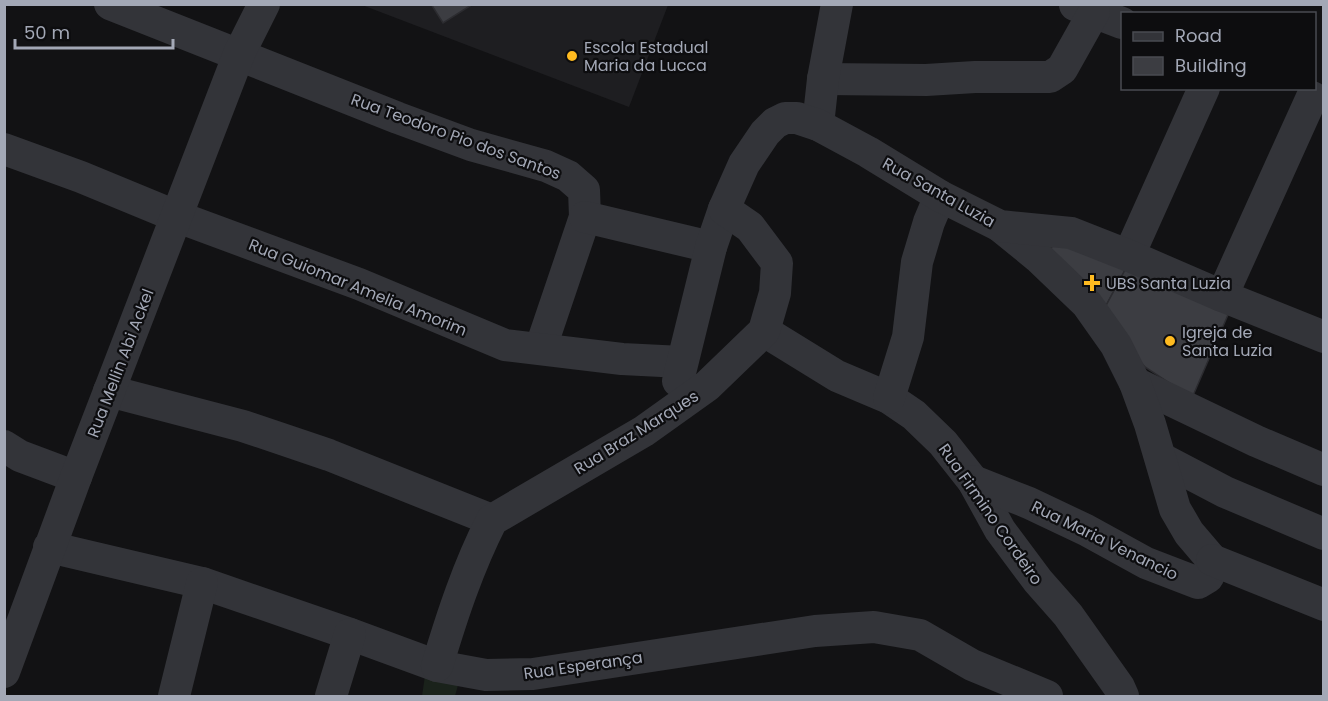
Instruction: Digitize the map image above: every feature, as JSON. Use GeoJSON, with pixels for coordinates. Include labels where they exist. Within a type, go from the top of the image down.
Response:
{"type":"FeatureCollection","features":[{"type":"Feature","properties":{"kind":"street","name":"Rua Teodoro Pio dos Santos"},"geometry":{"type":"LineString","coordinates":[[110,4],[398,118],[471,145],[546,166],[568,176],[584,190],[585,217],[541,347]]}},
{"type":"Feature","properties":{"kind":"street","name":"Rua Mellin Abi Ackel"},"geometry":{"type":"LineString","coordinates":[[4,672],[49,547],[239,54],[264,4]]}},
{"type":"Feature","properties":{"kind":"street"},"geometry":{"type":"LineString","coordinates":[[670,413],[711,247],[724,209],[744,164],[775,123],[785,118],[808,121],[824,79],[837,4]]}},
{"type":"Feature","properties":{"kind":"street"},"geometry":{"type":"LineString","coordinates":[[824,79],[926,80],[975,77],[1050,77],[1062,69],[1097,13]]}},
{"type":"Feature","properties":{"kind":"street"},"geometry":{"type":"LineString","coordinates":[[1129,255],[1203,90]]}},
{"type":"Feature","properties":{"kind":"street"},"geometry":{"type":"LineString","coordinates":[[1222,296],[1308,96]]}},
{"type":"Feature","properties":{"kind":"street","name":"Rua Santa Luzia"},"geometry":{"type":"LineString","coordinates":[[808,121],[868,152],[940,196],[1000,226],[1071,234],[1129,255],[1323,337]]}},
{"type":"Feature","properties":{"kind":"street","name":"Rua Guiomar Amelia Amorim"},"geometry":{"type":"LineString","coordinates":[[4,149],[359,284],[505,345],[541,347],[622,359],[682,362]]}},
{"type":"Feature","properties":{"kind":"street"},"geometry":{"type":"LineString","coordinates":[[889,398],[908,337],[917,262],[929,222],[940,196]]}},
{"type":"Feature","properties":{"kind":"street","name":"Rua Braz Marques"},"geometry":{"type":"LineString","coordinates":[[492,520],[670,413],[707,386],[764,331],[775,293],[777,263],[750,227],[724,209]]}},
{"type":"Feature","properties":{"kind":"street"},"geometry":{"type":"LineString","coordinates":[[585,217],[711,247]]}},
{"type":"Feature","properties":{"kind":"street"},"geometry":{"type":"LineString","coordinates":[[1000,226],[1038,256],[1088,304],[1116,345],[1135,383],[1166,473],[1175,509],[1189,533],[1212,560],[1323,605]]}},
{"type":"Feature","properties":{"kind":"street","name":"Rua Firmino Cordeiro"},"geometry":{"type":"LineString","coordinates":[[764,331],[837,376],[889,398],[914,415],[943,443],[972,481],[1000,530],[1038,581],[1068,615],[1123,696]]}},
{"type":"Feature","properties":{"kind":"street"},"geometry":{"type":"LineString","coordinates":[[1135,383],[1256,441],[1323,470]]}},
{"type":"Feature","properties":{"kind":"street"},"geometry":{"type":"LineString","coordinates":[[109,391],[243,426],[330,455],[492,520],[476,550],[458,597],[437,666]]}},
{"type":"Feature","properties":{"kind":"street"},"geometry":{"type":"LineString","coordinates":[[4,446],[20,456],[76,477]]}},
{"type":"Feature","properties":{"kind":"street"},"geometry":{"type":"LineString","coordinates":[[1166,473],[1224,492],[1323,534]]}},
{"type":"Feature","properties":{"kind":"street","name":"Rua Maria Venancio"},"geometry":{"type":"LineString","coordinates":[[972,481],[1029,503],[1086,530],[1146,563],[1198,583],[1208,577],[1213,566],[1212,560]]}},
{"type":"Feature","properties":{"kind":"street","name":"Rua Esperança"},"geometry":{"type":"LineString","coordinates":[[49,547],[202,584],[437,666],[534,685],[815,631],[874,627],[920,635],[972,665],[1047,696]]}},
{"type":"Feature","properties":{"kind":"street"},"geometry":{"type":"LineString","coordinates":[[174,696],[202,584]]}},
{"type":"Feature","properties":{"kind":"street"},"geometry":{"type":"LineString","coordinates":[[331,696],[350,634]]}},
{"type":"Feature","properties":{"kind":"shaded area","name":"Escola Estadual Maria da Lucca"},"geometry":{"type":"Polygon","coordinates":[[[362,5],[668,5],[629,107],[362,5]]]}},
{"type":"Feature","properties":{"kind":"shaded area"},"geometry":{"type":"Polygon","coordinates":[[[427,662],[462,671],[455,696],[422,696],[427,662]]]}},
{"type":"Feature","properties":{"kind":"building"},"geometry":{"type":"Polygon","coordinates":[[[431,4],[473,4],[443,23],[431,4]]]}},
{"type":"Feature","properties":{"kind":"building","name":"UBS Santa Luzia"},"geometry":{"type":"Polygon","coordinates":[[[1060,233],[1132,257],[1101,315],[1043,262],[1060,233]]]}},
{"type":"Feature","properties":{"kind":"building","name":"Igreja de Santa Luzia"},"geometry":{"type":"Polygon","coordinates":[[[1132,257],[1234,301],[1192,398],[1145,367],[1101,315],[1132,257]]]}},
{"type":"Feature","properties":{"kind":"place","name":"Escola Estadual Maria da Lucca"},"geometry":{"type":"Point","coordinates":[572,56]}},
{"type":"Feature","properties":{"kind":"place","name":"UBS Santa Luzia"},"geometry":{"type":"Point","coordinates":[1092,283]}},
{"type":"Feature","properties":{"kind":"place","name":"Igreja de Santa Luzia"},"geometry":{"type":"Point","coordinates":[1170,341]}}]}
